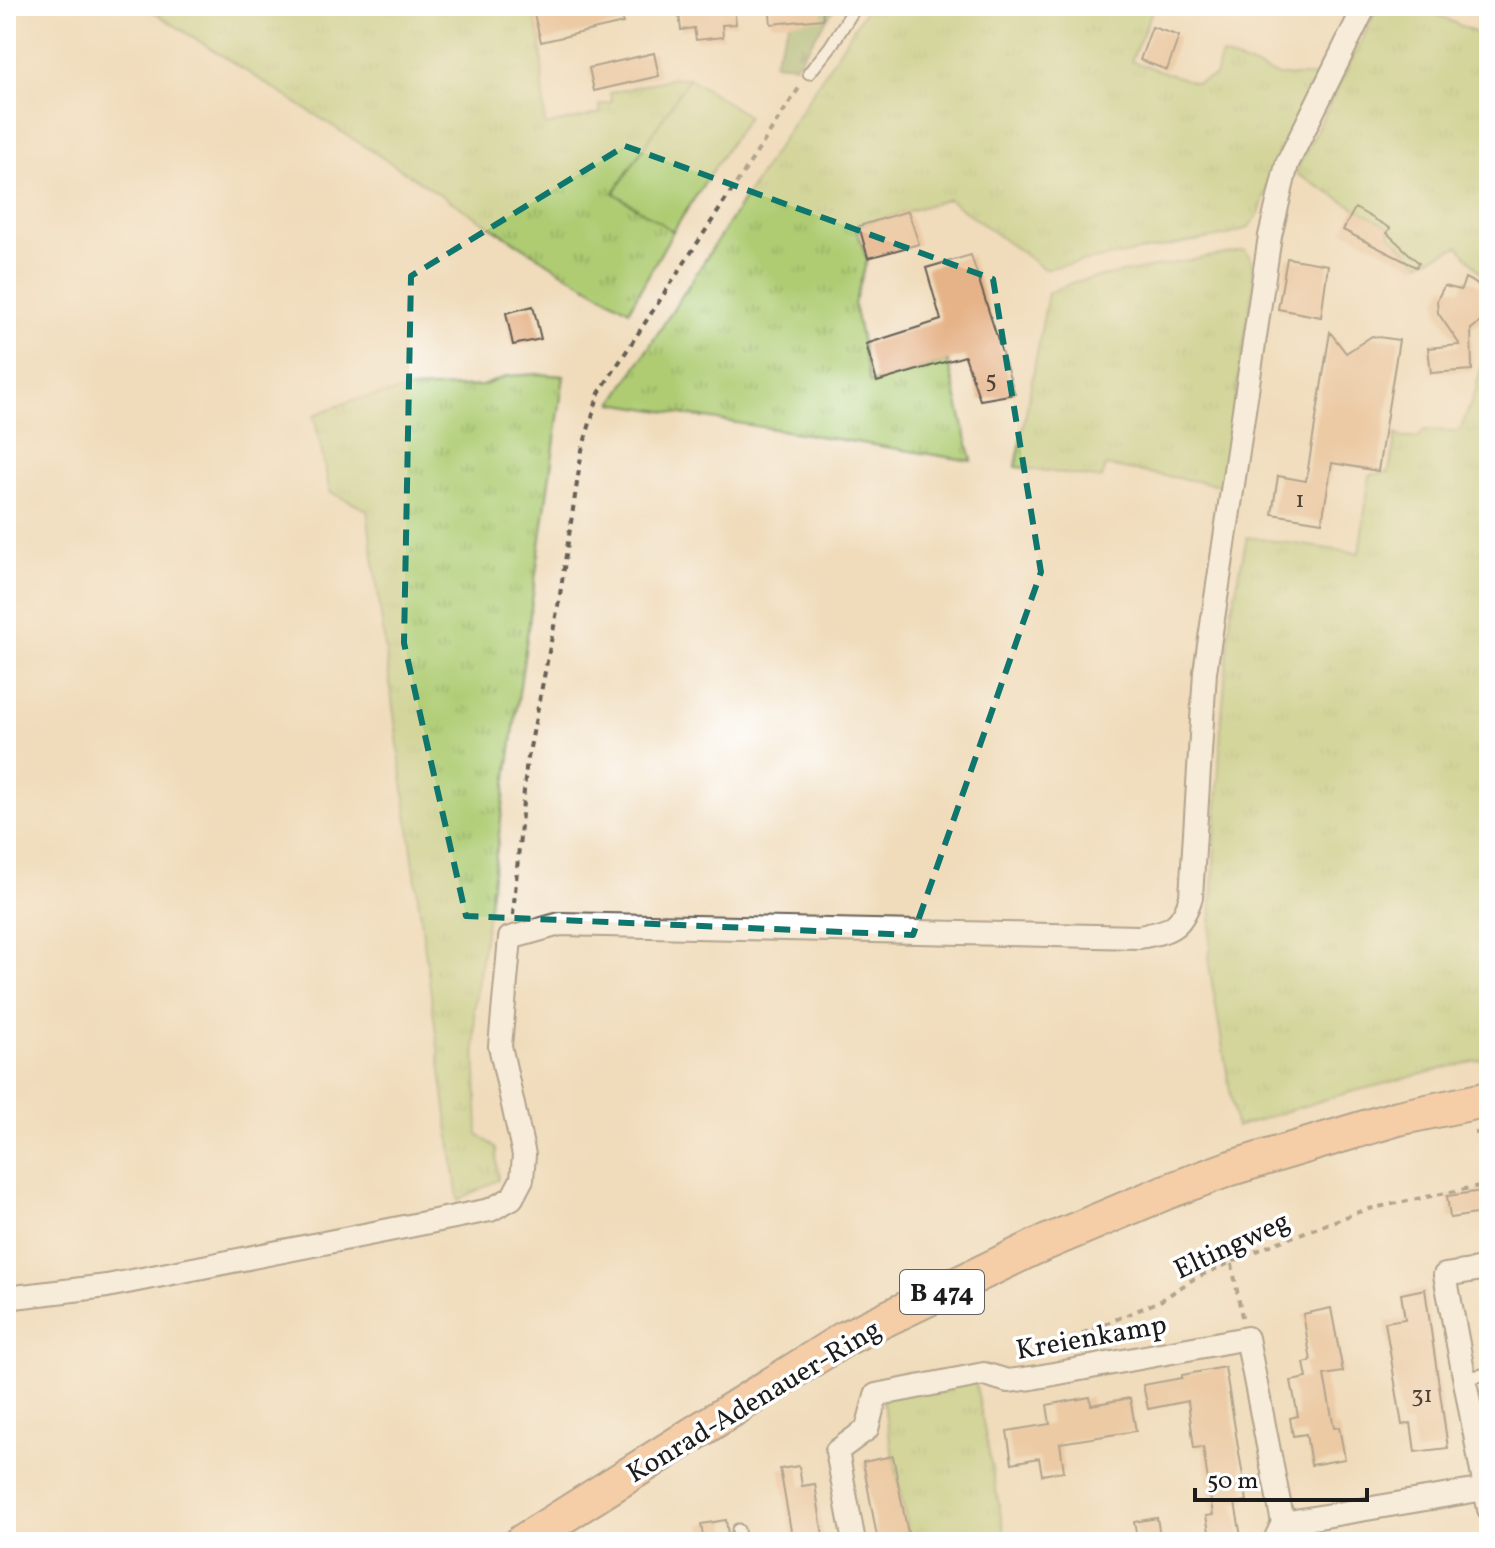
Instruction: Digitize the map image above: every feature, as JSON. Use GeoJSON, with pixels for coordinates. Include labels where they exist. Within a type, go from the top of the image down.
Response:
{"type":"FeatureCollection","features":[{"type":"Feature","properties":{"kind":"main road","name":"Konrad-Adenauer-Ring"},"geometry":{"type":"LineString","coordinates":[[522,1542],[844,1339],[1033,1248],[1231,1168],[1398,1118],[1489,1099]]}},
{"type":"Feature","properties":{"kind":"street"},"geometry":{"type":"LineString","coordinates":[[6,1298],[107,1286],[490,1210],[512,1198],[522,1179],[524,1155],[500,1046],[510,938],[560,924],[1139,937],[1168,932],[1185,916],[1191,897],[1205,672],[1270,236],[1287,164],[1365,6]]}},
{"type":"Feature","properties":{"kind":"street"},"geometry":{"type":"LineString","coordinates":[[1247,1338],[1278,1532],[1487,1499],[1445,1275],[1489,1268]]}},
{"type":"Feature","properties":{"kind":"street","name":"Kreienkamp"},"geometry":{"type":"LineString","coordinates":[[854,1542],[837,1451],[867,1429],[876,1395],[984,1374],[1008,1381],[1247,1338]]}},
{"type":"Feature","properties":{"kind":"lane"},"geometry":{"type":"LineString","coordinates":[[809,73],[856,6]]}},
{"type":"Feature","properties":{"kind":"lane"},"geometry":{"type":"LineString","coordinates":[[1465,1378],[1489,1374]]}},
{"type":"Feature","properties":{"kind":"path"},"geometry":{"type":"LineString","coordinates":[[510,938],[526,768],[559,601],[582,450],[599,393],[809,73]]}},
{"type":"Feature","properties":{"kind":"path"},"geometry":{"type":"LineString","coordinates":[[1462,1134],[1489,1132]]}},
{"type":"Feature","properties":{"kind":"path","name":"Eltingweg"},"geometry":{"type":"LineString","coordinates":[[1008,1381],[1025,1358],[1160,1301],[1195,1278],[1273,1244],[1364,1210],[1489,1184]]}},
{"type":"Feature","properties":{"kind":"path"},"geometry":{"type":"LineString","coordinates":[[1232,1264],[1247,1338]]}},
{"type":"Feature","properties":{"kind":"highlighted area"},"geometry":{"type":"Polygon","coordinates":[[[625,146],[993,279],[1041,572],[913,935],[466,916],[404,643],[411,276],[625,146]]]}},
{"type":"Feature","properties":{"kind":"green space"},"geometry":{"type":"Polygon","coordinates":[[[144,6],[532,6],[541,42],[545,126],[601,113],[599,105],[612,102],[610,93],[672,78],[689,78],[614,193],[673,231],[629,310],[556,268],[144,6]]]}},
{"type":"Feature","properties":{"kind":"green space"},"geometry":{"type":"Polygon","coordinates":[[[789,6],[836,6],[796,65],[773,63],[790,22],[789,6]]]}},
{"type":"Feature","properties":{"kind":"green space"},"geometry":{"type":"Polygon","coordinates":[[[868,6],[1151,6],[1154,7],[1131,61],[1196,83],[1215,76],[1222,55],[1279,76],[1318,76],[1275,160],[1259,214],[1248,228],[1233,234],[1044,269],[948,199],[856,227],[867,260],[854,304],[870,383],[948,361],[972,461],[613,403],[868,6]]]}},
{"type":"Feature","properties":{"kind":"green space"},"geometry":{"type":"Polygon","coordinates":[[[1418,6],[1489,39],[1489,275],[1481,274],[1459,246],[1419,263],[1389,234],[1390,228],[1295,173],[1378,7],[1418,6]]]}},
{"type":"Feature","properties":{"kind":"green space"},"geometry":{"type":"Polygon","coordinates":[[[689,78],[748,116],[673,231],[614,193],[689,78]]]}},
{"type":"Feature","properties":{"kind":"green space"},"geometry":{"type":"Polygon","coordinates":[[[1245,250],[1251,259],[1254,282],[1221,485],[1105,466],[1102,479],[1016,467],[1048,293],[1074,282],[1245,250]]]}},
{"type":"Feature","properties":{"kind":"green space"},"geometry":{"type":"Polygon","coordinates":[[[1489,336],[1489,1057],[1340,1095],[1236,1127],[1209,965],[1221,727],[1231,613],[1247,537],[1359,553],[1370,475],[1389,472],[1396,434],[1403,438],[1418,438],[1424,430],[1460,431],[1476,389],[1489,336]]]}},
{"type":"Feature","properties":{"kind":"green space"},"geometry":{"type":"Polygon","coordinates":[[[507,376],[564,376],[474,1010],[478,1134],[496,1148],[498,1180],[458,1200],[367,510],[330,492],[314,415],[353,400],[412,389],[482,386],[507,376]]]}},
{"type":"Feature","properties":{"kind":"green space"},"geometry":{"type":"Polygon","coordinates":[[[975,1380],[1006,1542],[910,1542],[882,1398],[975,1380]]]}},
{"type":"Feature","properties":{"kind":"building"},"geometry":{"type":"Polygon","coordinates":[[[532,6],[619,6],[623,23],[541,42],[532,6]]]}},
{"type":"Feature","properties":{"kind":"building"},"geometry":{"type":"Polygon","coordinates":[[[678,6],[734,6],[736,24],[722,25],[723,37],[696,40],[694,28],[681,30],[678,6]]]}},
{"type":"Feature","properties":{"kind":"building"},"geometry":{"type":"Polygon","coordinates":[[[769,6],[822,6],[823,19],[771,24],[769,6]]]}},
{"type":"Feature","properties":{"kind":"building"},"geometry":{"type":"Polygon","coordinates":[[[1152,27],[1179,36],[1167,70],[1140,60],[1152,27]]]}},
{"type":"Feature","properties":{"kind":"building"},"geometry":{"type":"Polygon","coordinates":[[[654,53],[659,76],[594,91],[589,68],[654,53]]]}},
{"type":"Feature","properties":{"kind":"building"},"geometry":{"type":"Polygon","coordinates":[[[1355,208],[1390,228],[1387,233],[1419,263],[1416,267],[1343,230],[1355,208]]]}},
{"type":"Feature","properties":{"kind":"building"},"geometry":{"type":"Polygon","coordinates":[[[908,211],[919,244],[868,258],[859,226],[908,211]]]}},
{"type":"Feature","properties":{"kind":"building"},"geometry":{"type":"Polygon","coordinates":[[[971,255],[1015,394],[980,400],[965,356],[877,382],[866,344],[941,320],[926,268],[971,255]]]}},
{"type":"Feature","properties":{"kind":"building"},"geometry":{"type":"Polygon","coordinates":[[[1287,258],[1328,265],[1321,317],[1278,309],[1287,258]]]}},
{"type":"Feature","properties":{"kind":"building"},"geometry":{"type":"Polygon","coordinates":[[[1465,278],[1479,285],[1487,296],[1488,309],[1482,321],[1471,329],[1472,370],[1431,373],[1428,348],[1460,345],[1438,313],[1437,300],[1444,286],[1461,290],[1465,278]]]}},
{"type":"Feature","properties":{"kind":"building"},"geometry":{"type":"Polygon","coordinates":[[[533,306],[541,339],[513,345],[506,313],[533,306]]]}},
{"type":"Feature","properties":{"kind":"building"},"geometry":{"type":"Polygon","coordinates":[[[1330,332],[1346,353],[1372,336],[1399,340],[1378,471],[1332,463],[1322,522],[1272,514],[1278,476],[1306,481],[1330,332]]]}},
{"type":"Feature","properties":{"kind":"building"},"geometry":{"type":"Polygon","coordinates":[[[1489,1190],[1489,1212],[1450,1218],[1447,1196],[1489,1190]]]}},
{"type":"Feature","properties":{"kind":"building"},"geometry":{"type":"Polygon","coordinates":[[[1425,1289],[1448,1448],[1415,1452],[1411,1423],[1402,1425],[1385,1322],[1405,1319],[1401,1294],[1425,1289]]]}},
{"type":"Feature","properties":{"kind":"building"},"geometry":{"type":"Polygon","coordinates":[[[1331,1308],[1343,1372],[1324,1375],[1334,1428],[1339,1427],[1345,1459],[1311,1465],[1306,1434],[1293,1436],[1290,1418],[1298,1416],[1291,1381],[1307,1378],[1304,1363],[1311,1361],[1303,1314],[1331,1308]]]}},
{"type":"Feature","properties":{"kind":"building"},"geometry":{"type":"Polygon","coordinates":[[[1225,1367],[1247,1501],[1235,1503],[1242,1542],[1211,1542],[1206,1516],[1213,1515],[1203,1447],[1194,1448],[1188,1401],[1148,1409],[1143,1385],[1225,1367]]]}},
{"type":"Feature","properties":{"kind":"building"},"geometry":{"type":"Polygon","coordinates":[[[1090,1397],[1091,1405],[1130,1398],[1136,1431],[1060,1443],[1064,1471],[1042,1475],[1039,1458],[1012,1463],[1007,1431],[1050,1424],[1047,1405],[1090,1397]]]}},
{"type":"Feature","properties":{"kind":"building"},"geometry":{"type":"Polygon","coordinates":[[[893,1456],[910,1542],[878,1542],[863,1462],[893,1456]]]}},
{"type":"Feature","properties":{"kind":"building"},"geometry":{"type":"Polygon","coordinates":[[[799,1466],[802,1486],[815,1484],[824,1542],[793,1542],[780,1469],[799,1466]]]}},
{"type":"Feature","properties":{"kind":"building"},"geometry":{"type":"Polygon","coordinates":[[[1157,1518],[1161,1542],[1138,1542],[1134,1522],[1157,1518]]]}},
{"type":"Feature","properties":{"kind":"building"},"geometry":{"type":"Polygon","coordinates":[[[726,1520],[729,1542],[704,1542],[701,1524],[726,1520]]]}}]}
